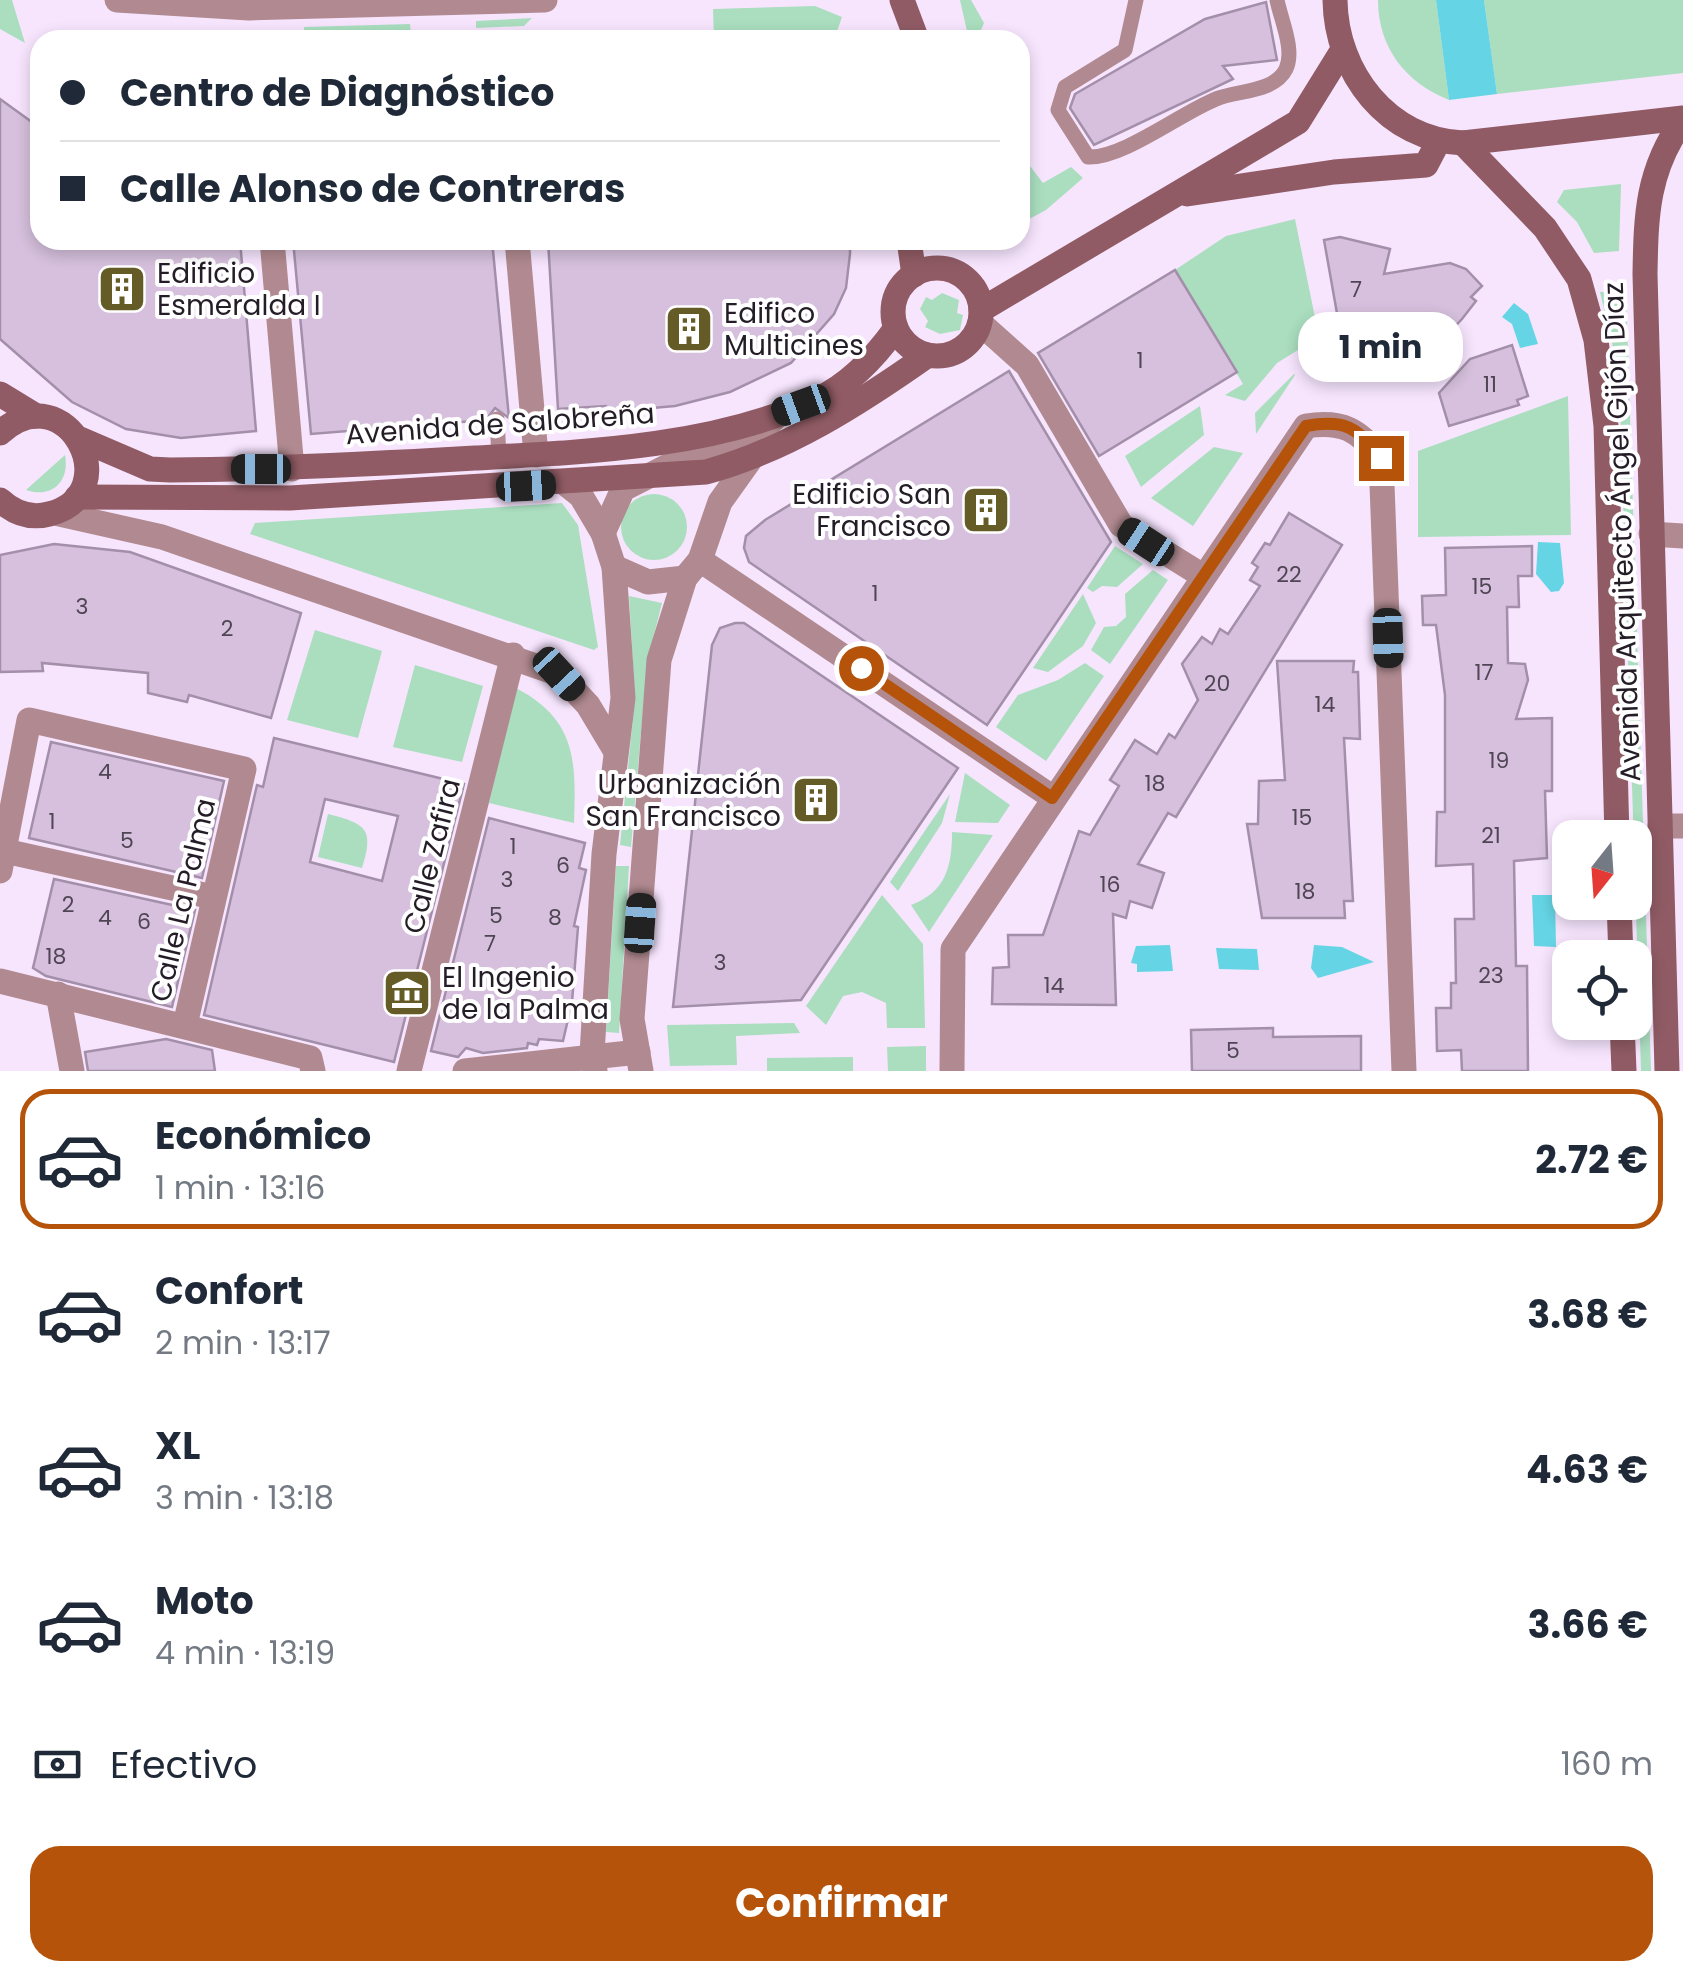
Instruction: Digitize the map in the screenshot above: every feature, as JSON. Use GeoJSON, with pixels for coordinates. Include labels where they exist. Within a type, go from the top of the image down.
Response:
{"type":"FeatureCollection","features":[{"type":"Feature","properties":{"kind":"main road"},"geometry":{"type":"LineString","coordinates":[[902,0],[913,30]]}},
{"type":"Feature","properties":{"kind":"main road"},"geometry":{"type":"LineString","coordinates":[[981,317],[970,283],[943,268],[914,275],[896,298],[896,328],[904,341],[928,355],[942,356],[966,346],[981,317],[1298,122],[1342,51],[1335,0]]}},
{"type":"Feature","properties":{"kind":"main road","name":"Avenida Arquitecto Ángel Gijón Díaz"},"geometry":{"type":"LineString","coordinates":[[1342,51],[1365,94],[1400,125],[1450,143],[1545,228],[1579,280],[1596,340],[1606,426],[1617,820]]}},
{"type":"Feature","properties":{"kind":"main road"},"geometry":{"type":"LineString","coordinates":[[1172,196],[1334,172],[1426,166],[1450,143],[1683,119]]}},
{"type":"Feature","properties":{"kind":"main road","name":"Avenida Arquitecto Ángel Gijón Díaz"},"geometry":{"type":"LineString","coordinates":[[1667,1071],[1672,826],[1651,534],[1646,200],[1668,140],[1683,119]]}},
{"type":"Feature","properties":{"kind":"main road"},"geometry":{"type":"LineString","coordinates":[[910,250],[914,275]]}},
{"type":"Feature","properties":{"kind":"main road","name":"Avenida de Salobreña"},"geometry":{"type":"LineString","coordinates":[[0,394],[36,416],[53,419],[80,440],[150,469],[292,469],[536,455],[668,441],[780,413],[822,398],[874,359],[896,328]]}},
{"type":"Feature","properties":{"kind":"main road"},"geometry":{"type":"LineString","coordinates":[[77,497],[290,498],[566,484],[706,472],[750,460],[874,392],[928,355]]}},
{"type":"Feature","properties":{"kind":"main road"},"geometry":{"type":"LineString","coordinates":[[0,433],[21,419],[36,416]]}},
{"type":"Feature","properties":{"kind":"main road"},"geometry":{"type":"LineString","coordinates":[[0,500],[20,513],[54,513],[77,497],[88,468],[80,440]]}},
{"type":"Feature","properties":{"kind":"main road"},"geometry":{"type":"LineString","coordinates":[[1623,1040],[1624,1071]]}},
{"type":"Feature","properties":{"kind":"street"},"geometry":{"type":"LineString","coordinates":[[117,0],[250,4],[545,0]]}},
{"type":"Feature","properties":{"kind":"street"},"geometry":{"type":"LineString","coordinates":[[273,250],[292,469]]}},
{"type":"Feature","properties":{"kind":"street"},"geometry":{"type":"LineString","coordinates":[[518,250],[536,455]]}},
{"type":"Feature","properties":{"kind":"street"},"geometry":{"type":"LineString","coordinates":[[981,317],[1027,365],[1121,526],[1202,576]]}},
{"type":"Feature","properties":{"kind":"street"},"geometry":{"type":"LineString","coordinates":[[603,532],[623,489],[652,478],[688,456],[754,438],[780,413]]}},
{"type":"Feature","properties":{"kind":"street"},"geometry":{"type":"LineString","coordinates":[[952,1071],[953,949],[1306,426],[1333,422],[1362,434],[1381,458],[1404,1071]]}},
{"type":"Feature","properties":{"kind":"street"},"geometry":{"type":"LineString","coordinates":[[464,1071],[639,1062],[632,1019],[657,670],[720,502],[750,460]]}},
{"type":"Feature","properties":{"kind":"street"},"geometry":{"type":"LineString","coordinates":[[566,484],[582,496],[603,532],[614,568],[623,698],[604,854],[593,1062]]}},
{"type":"Feature","properties":{"kind":"street"},"geometry":{"type":"LineString","coordinates":[[54,513],[162,537],[514,655],[559,674],[588,705],[615,750]]}},
{"type":"Feature","properties":{"kind":"street"},"geometry":{"type":"LineString","coordinates":[[1651,534],[1683,536]]}},
{"type":"Feature","properties":{"kind":"street"},"geometry":{"type":"LineString","coordinates":[[614,568],[648,582],[692,569],[1052,798]]}},
{"type":"Feature","properties":{"kind":"street","name":"Calle Zafira"},"geometry":{"type":"LineString","coordinates":[[408,1071],[514,655]]}},
{"type":"Feature","properties":{"kind":"street","name":"Calle La Palma"},"geometry":{"type":"LineString","coordinates":[[1,857],[29,720],[244,769],[185,1025]]}},
{"type":"Feature","properties":{"kind":"street"},"geometry":{"type":"LineString","coordinates":[[1,857],[213,897]]}},
{"type":"Feature","properties":{"kind":"street","name":"Calle La Palma"},"geometry":{"type":"LineString","coordinates":[[0,980],[310,1058],[313,1071]]}},
{"type":"Feature","properties":{"kind":"street"},"geometry":{"type":"LineString","coordinates":[[58,994],[72,1071]]}},
{"type":"Feature","properties":{"kind":"lane"},"geometry":{"type":"LineString","coordinates":[[1136,0],[1124,50],[1064,86],[1060,94],[1058,110],[1088,157],[1114,152],[1217,98],[1257,90],[1280,78],[1290,58],[1278,0]]}},
{"type":"Feature","properties":{"kind":"lane"},"geometry":{"type":"LineString","coordinates":[[497,419],[500,457]]}},
{"type":"Feature","properties":{"kind":"green space"},"geometry":{"type":"Polygon","coordinates":[[[0,0],[12,0],[25,43],[0,29],[0,0]]]}},
{"type":"Feature","properties":{"kind":"green space"},"geometry":{"type":"Polygon","coordinates":[[[960,0],[971,0],[984,23],[981,30],[967,30],[960,0]]]}},
{"type":"Feature","properties":{"kind":"green space"},"geometry":{"type":"Polygon","coordinates":[[[1378,0],[1436,0],[1449,100],[1420,84],[1397,62],[1383,33],[1378,0]]]}},
{"type":"Feature","properties":{"kind":"green space"},"geometry":{"type":"Polygon","coordinates":[[[1484,0],[1683,0],[1683,73],[1497,94],[1484,0]]]}},
{"type":"Feature","properties":{"kind":"green space"},"geometry":{"type":"Polygon","coordinates":[[[815,6],[842,17],[837,30],[714,30],[713,9],[815,6]]]}},
{"type":"Feature","properties":{"kind":"green space"},"geometry":{"type":"Polygon","coordinates":[[[532,18],[524,26],[476,28],[476,21],[532,18]]]}},
{"type":"Feature","properties":{"kind":"green space"},"geometry":{"type":"Polygon","coordinates":[[[410,24],[411,30],[304,30],[410,24]]]}},
{"type":"Feature","properties":{"kind":"green space"},"geometry":{"type":"Polygon","coordinates":[[[1030,166],[1043,183],[1071,167],[1083,178],[1030,219],[1030,166]]]}},
{"type":"Feature","properties":{"kind":"green space"},"geometry":{"type":"Polygon","coordinates":[[[1621,184],[1619,251],[1594,253],[1577,222],[1557,202],[1564,190],[1621,184]]]}},
{"type":"Feature","properties":{"kind":"green space"},"geometry":{"type":"Polygon","coordinates":[[[1295,219],[1319,337],[1277,363],[1245,401],[1225,395],[1243,384],[1175,270],[1226,236],[1295,219]]]}},
{"type":"Feature","properties":{"kind":"green space"},"geometry":{"type":"Polygon","coordinates":[[[1600,292],[1626,292],[1643,820],[1633,820],[1619,373],[1600,292]]]}},
{"type":"Feature","properties":{"kind":"green space"},"geometry":{"type":"Polygon","coordinates":[[[942,293],[959,300],[957,313],[963,315],[960,330],[940,334],[925,327],[928,321],[920,309],[926,297],[932,300],[942,293]]]}},
{"type":"Feature","properties":{"kind":"green space"},"geometry":{"type":"Polygon","coordinates":[[[1295,375],[1256,434],[1255,413],[1295,375]]]}},
{"type":"Feature","properties":{"kind":"green space"},"geometry":{"type":"Polygon","coordinates":[[[1568,396],[1571,535],[1418,537],[1418,451],[1568,396]]]}},
{"type":"Feature","properties":{"kind":"green space"},"geometry":{"type":"Polygon","coordinates":[[[1200,406],[1204,435],[1141,487],[1125,456],[1200,406]]]}},
{"type":"Feature","properties":{"kind":"green space"},"geometry":{"type":"Polygon","coordinates":[[[1214,447],[1243,453],[1193,526],[1151,498],[1214,447]]]}},
{"type":"Feature","properties":{"kind":"green space"},"geometry":{"type":"Polygon","coordinates":[[[65,455],[65,473],[57,486],[44,492],[26,490],[65,455]]]}},
{"type":"Feature","properties":{"kind":"green space"},"geometry":{"type":"Polygon","coordinates":[[[654,494],[677,504],[687,527],[677,550],[654,560],[631,550],[621,527],[631,504],[654,494]]]}},
{"type":"Feature","properties":{"kind":"green space"},"geometry":{"type":"Polygon","coordinates":[[[562,503],[578,525],[598,647],[594,650],[250,534],[255,523],[562,503]]]}},
{"type":"Feature","properties":{"kind":"green space"},"geometry":{"type":"Polygon","coordinates":[[[1115,546],[1143,564],[1117,587],[1102,586],[1093,592],[1087,588],[1115,546]]]}},
{"type":"Feature","properties":{"kind":"green space"},"geometry":{"type":"Polygon","coordinates":[[[1153,570],[1168,580],[1110,664],[1091,650],[1104,627],[1116,626],[1126,617],[1125,594],[1153,570]]]}},
{"type":"Feature","properties":{"kind":"green space"},"geometry":{"type":"Polygon","coordinates":[[[1083,594],[1096,623],[1083,646],[1048,672],[1033,668],[1083,594]]]}},
{"type":"Feature","properties":{"kind":"green space"},"geometry":{"type":"Polygon","coordinates":[[[629,596],[662,603],[647,663],[631,847],[620,845],[635,699],[629,596]]]}},
{"type":"Feature","properties":{"kind":"green space"},"geometry":{"type":"Polygon","coordinates":[[[315,630],[382,651],[358,738],[287,720],[315,630]]]}},
{"type":"Feature","properties":{"kind":"green space"},"geometry":{"type":"Polygon","coordinates":[[[1085,663],[1104,676],[1046,761],[996,727],[1018,695],[1058,680],[1085,663]]]}},
{"type":"Feature","properties":{"kind":"green space"},"geometry":{"type":"Polygon","coordinates":[[[415,665],[483,686],[462,762],[393,747],[415,665]]]}},
{"type":"Feature","properties":{"kind":"green space"},"geometry":{"type":"Polygon","coordinates":[[[516,688],[551,714],[569,745],[574,823],[489,803],[516,688]]]}},
{"type":"Feature","properties":{"kind":"green space"},"geometry":{"type":"Polygon","coordinates":[[[965,773],[1010,805],[998,823],[955,822],[965,773]]]}},
{"type":"Feature","properties":{"kind":"green space"},"geometry":{"type":"Polygon","coordinates":[[[950,794],[942,823],[898,891],[890,882],[950,794]]]}},
{"type":"Feature","properties":{"kind":"green space"},"geometry":{"type":"Polygon","coordinates":[[[328,814],[364,830],[367,845],[362,868],[318,857],[328,814]]]}},
{"type":"Feature","properties":{"kind":"green space"},"geometry":{"type":"Polygon","coordinates":[[[952,832],[993,835],[929,932],[911,905],[932,893],[945,876],[952,832]]]}},
{"type":"Feature","properties":{"kind":"green space"},"geometry":{"type":"Polygon","coordinates":[[[616,866],[629,866],[619,1033],[606,1032],[616,866]]]}},
{"type":"Feature","properties":{"kind":"green space"},"geometry":{"type":"Polygon","coordinates":[[[882,895],[923,944],[925,1028],[887,1028],[886,1003],[862,992],[843,996],[826,1025],[806,1006],[882,895]]]}},
{"type":"Feature","properties":{"kind":"green space"},"geometry":{"type":"Polygon","coordinates":[[[1636,920],[1646,920],[1647,940],[1637,940],[1636,920]]]}},
{"type":"Feature","properties":{"kind":"green space"},"geometry":{"type":"Polygon","coordinates":[[[794,1023],[800,1033],[736,1036],[737,1065],[670,1066],[667,1025],[794,1023]]]}},
{"type":"Feature","properties":{"kind":"green space"},"geometry":{"type":"Polygon","coordinates":[[[1640,1040],[1650,1040],[1651,1071],[1641,1071],[1640,1040]]]}},
{"type":"Feature","properties":{"kind":"green space"},"geometry":{"type":"Polygon","coordinates":[[[926,1046],[926,1071],[888,1071],[887,1047],[926,1046]]]}},
{"type":"Feature","properties":{"kind":"green space"},"geometry":{"type":"Polygon","coordinates":[[[853,1057],[853,1071],[767,1071],[767,1058],[853,1057]]]}},
{"type":"Feature","properties":{"kind":"water"},"geometry":{"type":"Polygon","coordinates":[[[1436,0],[1484,0],[1497,94],[1449,100],[1436,0]]]}},
{"type":"Feature","properties":{"kind":"water"},"geometry":{"type":"Polygon","coordinates":[[[1514,303],[1528,314],[1538,344],[1520,348],[1512,324],[1502,317],[1514,303]]]}},
{"type":"Feature","properties":{"kind":"water"},"geometry":{"type":"Polygon","coordinates":[[[1538,542],[1560,543],[1564,583],[1559,591],[1551,592],[1536,574],[1538,542]]]}},
{"type":"Feature","properties":{"kind":"water"},"geometry":{"type":"Polygon","coordinates":[[[1532,895],[1552,895],[1556,940],[1552,940],[1552,947],[1534,946],[1532,895]]]}},
{"type":"Feature","properties":{"kind":"water"},"geometry":{"type":"Polygon","coordinates":[[[1170,945],[1173,971],[1137,972],[1137,964],[1131,963],[1136,946],[1170,945]]]}},
{"type":"Feature","properties":{"kind":"water"},"geometry":{"type":"Polygon","coordinates":[[[1314,945],[1342,947],[1374,962],[1318,978],[1311,968],[1314,945]]]}},
{"type":"Feature","properties":{"kind":"water"},"geometry":{"type":"Polygon","coordinates":[[[1216,948],[1257,949],[1259,970],[1219,969],[1216,948]]]}},
{"type":"Feature","properties":{"kind":"building"},"geometry":{"type":"Polygon","coordinates":[[[1266,2],[1277,60],[1223,66],[1233,79],[1094,145],[1070,108],[1075,94],[1205,19],[1266,2]]]}},
{"type":"Feature","properties":{"kind":"building","name":"Edificio Esmeralda I"},"geometry":{"type":"Polygon","coordinates":[[[0,99],[30,121],[30,250],[241,250],[256,431],[181,438],[126,429],[72,402],[0,339],[0,99]]]}},
{"type":"Feature","properties":{"kind":"building"},"geometry":{"type":"Polygon","coordinates":[[[1340,237],[1390,249],[1384,274],[1450,263],[1466,269],[1482,286],[1471,297],[1476,301],[1425,358],[1341,336],[1324,240],[1340,237]]]}},
{"type":"Feature","properties":{"kind":"building"},"geometry":{"type":"Polygon","coordinates":[[[294,250],[493,250],[509,418],[495,408],[486,420],[311,434],[294,250]]]}},
{"type":"Feature","properties":{"kind":"building","name":"Edifico Multicines"},"geometry":{"type":"Polygon","coordinates":[[[549,250],[850,250],[846,288],[834,314],[791,363],[730,392],[675,406],[607,412],[606,406],[558,409],[549,250]]]}},
{"type":"Feature","properties":{"kind":"building"},"geometry":{"type":"Polygon","coordinates":[[[1175,270],[1237,372],[1099,456],[1038,353],[1175,270]]]}},
{"type":"Feature","properties":{"kind":"building"},"geometry":{"type":"Polygon","coordinates":[[[1512,345],[1528,396],[1517,400],[1519,405],[1449,426],[1439,393],[1470,359],[1512,345]]]}},
{"type":"Feature","properties":{"kind":"building"},"geometry":{"type":"Polygon","coordinates":[[[1009,371],[1111,542],[987,725],[749,562],[744,548],[746,536],[765,520],[1009,371]]]}},
{"type":"Feature","properties":{"kind":"building"},"geometry":{"type":"Polygon","coordinates":[[[1289,513],[1342,545],[1176,817],[1168,813],[1138,864],[1164,873],[1152,908],[1130,901],[1126,918],[1113,914],[1116,1005],[992,1004],[993,968],[1009,967],[1008,935],[1043,935],[1079,831],[1090,835],[1119,786],[1110,780],[1135,740],[1157,754],[1169,734],[1175,738],[1198,700],[1182,664],[1202,637],[1212,644],[1220,629],[1228,634],[1260,586],[1250,580],[1258,567],[1252,563],[1265,543],[1270,545],[1289,513]]]}},
{"type":"Feature","properties":{"kind":"building"},"geometry":{"type":"Polygon","coordinates":[[[54,544],[130,552],[301,613],[271,718],[189,695],[187,702],[148,693],[148,673],[42,663],[43,671],[0,672],[0,555],[54,544]]]}},
{"type":"Feature","properties":{"kind":"building"},"geometry":{"type":"Polygon","coordinates":[[[1532,546],[1532,576],[1518,576],[1519,607],[1507,607],[1508,663],[1525,664],[1528,680],[1516,719],[1552,718],[1552,791],[1545,791],[1547,858],[1514,861],[1516,966],[1527,966],[1528,1071],[1462,1071],[1461,1050],[1437,1051],[1436,1008],[1451,1008],[1451,983],[1456,983],[1455,919],[1474,919],[1473,864],[1436,866],[1437,812],[1445,812],[1445,695],[1436,625],[1423,625],[1422,596],[1446,595],[1445,548],[1532,546]]]}},
{"type":"Feature","properties":{"kind":"building","name":"Urbanización San Francisco"},"geometry":{"type":"Polygon","coordinates":[[[744,623],[958,768],[801,1000],[673,1007],[712,645],[720,628],[744,623]]]}},
{"type":"Feature","properties":{"kind":"building"},"geometry":{"type":"Polygon","coordinates":[[[1277,661],[1354,661],[1353,672],[1358,672],[1360,739],[1344,738],[1353,901],[1344,901],[1345,918],[1262,918],[1247,824],[1258,824],[1259,781],[1285,780],[1277,661]]]}},
{"type":"Feature","properties":{"kind":"building"},"geometry":{"type":"Polygon","coordinates":[[[274,738],[464,784],[394,1062],[204,1015],[257,785],[263,787],[274,738]],[[325,799],[310,862],[382,881],[398,816],[325,799]]]}},
{"type":"Feature","properties":{"kind":"building"},"geometry":{"type":"Polygon","coordinates":[[[51,742],[224,781],[202,878],[29,838],[51,742]]]}},
{"type":"Feature","properties":{"kind":"building"},"geometry":{"type":"Polygon","coordinates":[[[489,818],[585,843],[579,868],[586,870],[574,926],[578,927],[572,1002],[563,1041],[539,1039],[537,1045],[528,1043],[527,1048],[483,1053],[466,1048],[458,1057],[431,1051],[489,818]]]}},
{"type":"Feature","properties":{"kind":"building"},"geometry":{"type":"Polygon","coordinates":[[[54,879],[195,910],[172,1007],[46,976],[33,968],[54,879]]]}},
{"type":"Feature","properties":{"kind":"building"},"geometry":{"type":"Polygon","coordinates":[[[1273,1028],[1273,1037],[1361,1036],[1361,1071],[1192,1071],[1191,1030],[1273,1028]]]}},
{"type":"Feature","properties":{"kind":"building"},"geometry":{"type":"Polygon","coordinates":[[[166,1039],[212,1050],[215,1071],[88,1071],[85,1052],[166,1039]]]}},
{"type":"Feature","properties":{"kind":"place","name":"Edificio Esmeralda I"},"geometry":{"type":"Point","coordinates":[122,289]}},
{"type":"Feature","properties":{"kind":"place","name":"Edifico Multicines"},"geometry":{"type":"Point","coordinates":[689,329]}},
{"type":"Feature","properties":{"kind":"place","name":"Edificio San Francisco"},"geometry":{"type":"Point","coordinates":[986,510]}},
{"type":"Feature","properties":{"kind":"place","name":"Urbanización San Francisco"},"geometry":{"type":"Point","coordinates":[816,800]}},
{"type":"Feature","properties":{"kind":"place","name":"El Ingenio de la Palma"},"geometry":{"type":"Point","coordinates":[407,993]}},
{"type":"Feature","properties":{"kind":"route"},"geometry":{"type":"LineString","coordinates":[[861,668],[1052,798],[1306,426],[1333,422],[1362,434],[1381,458]]}}]}
